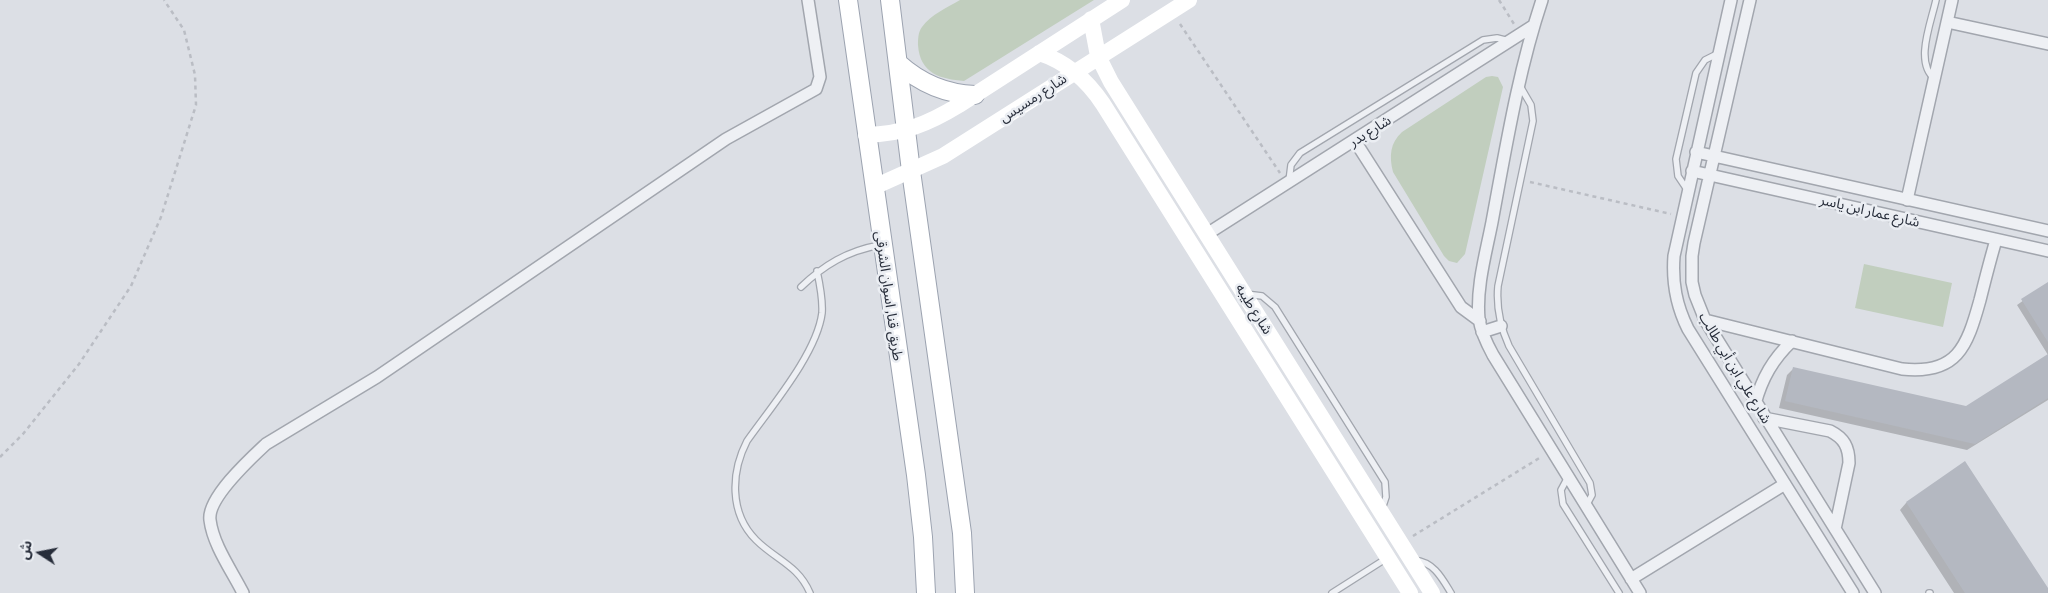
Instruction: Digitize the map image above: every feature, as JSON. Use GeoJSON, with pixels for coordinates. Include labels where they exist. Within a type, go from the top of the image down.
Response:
{"type":"FeatureCollection","features":[{"type":"Feature","properties":{"kind":"main road","name":"طريق قنا, اسوان الشرقى"},"geometry":{"type":"LineString","coordinates":[[848,0],[916,475],[923,537],[926,593]]}},
{"type":"Feature","properties":{"kind":"main road"},"geometry":{"type":"LineString","coordinates":[[890,0],[906,130],[962,533],[965,593]]}},
{"type":"Feature","properties":{"kind":"main road"},"geometry":{"type":"LineString","coordinates":[[866,135],[906,130],[932,121],[1122,0]]}},
{"type":"Feature","properties":{"kind":"main road","name":"شارع رمسيس"},"geometry":{"type":"LineString","coordinates":[[874,187],[912,172],[963,144],[1074,71],[1189,0]]}},
{"type":"Feature","properties":{"kind":"main road","name":"شارع طيبه"},"geometry":{"type":"LineString","coordinates":[[1091,19],[1098,56],[1110,82],[1432,593]]}},
{"type":"Feature","properties":{"kind":"main road","name":"شارع طيبه"},"geometry":{"type":"LineString","coordinates":[[1039,53],[1074,71],[1085,81],[1103,104],[1410,593]]}},
{"type":"Feature","properties":{"kind":"main road"},"geometry":{"type":"LineString","coordinates":[[898,63],[920,80],[933,87],[960,94],[975,95]]}},
{"type":"Feature","properties":{"kind":"main road"},"geometry":{"type":"LineString","coordinates":[[1388,557],[1406,550]]}},
{"type":"Feature","properties":{"kind":"street"},"geometry":{"type":"LineString","coordinates":[[243,593],[217,544],[209,519],[217,498],[252,458],[266,444],[377,377],[726,139],[816,89],[820,77],[808,0]]}},
{"type":"Feature","properties":{"kind":"street"},"geometry":{"type":"LineString","coordinates":[[1481,327],[1481,283],[1519,85],[1533,26],[1542,0]]}},
{"type":"Feature","properties":{"kind":"street","name":"شارع علي ابن أبي طالب"},"geometry":{"type":"LineString","coordinates":[[1731,0],[1674,256],[1674,286],[1682,316],[1853,593]]}},
{"type":"Feature","properties":{"kind":"street","name":"شارع علي ابن أبي طالب"},"geometry":{"type":"LineString","coordinates":[[1750,0],[1694,243],[1691,269],[1695,296],[1705,320],[1764,418],[1875,593]]}},
{"type":"Feature","properties":{"kind":"street"},"geometry":{"type":"LineString","coordinates":[[1907,200],[1952,0]]}},
{"type":"Feature","properties":{"kind":"street"},"geometry":{"type":"LineString","coordinates":[[1947,22],[2048,44]]}},
{"type":"Feature","properties":{"kind":"street","name":"شارع بدر"},"geometry":{"type":"LineString","coordinates":[[1206,234],[1533,26]]}},
{"type":"Feature","properties":{"kind":"street"},"geometry":{"type":"LineString","coordinates":[[1354,141],[1457,300],[1481,327],[1493,354],[1640,593]]}},
{"type":"Feature","properties":{"kind":"street","name":"شارع عمار ابن ياسر"},"geometry":{"type":"LineString","coordinates":[[1696,152],[2048,231]]}},
{"type":"Feature","properties":{"kind":"street","name":"شارع عمار ابن ياسر"},"geometry":{"type":"LineString","coordinates":[[1692,171],[2048,251]]}},
{"type":"Feature","properties":{"kind":"street"},"geometry":{"type":"LineString","coordinates":[[1705,320],[1902,370],[1920,371],[1938,367],[1954,358],[1966,344],[1973,327],[1996,240]]}},
{"type":"Feature","properties":{"kind":"street"},"geometry":{"type":"LineString","coordinates":[[1481,327],[1501,326]]}},
{"type":"Feature","properties":{"kind":"street"},"geometry":{"type":"LineString","coordinates":[[1756,404],[1762,382],[1772,363],[1792,341]]}},
{"type":"Feature","properties":{"kind":"street"},"geometry":{"type":"LineString","coordinates":[[1764,418],[1830,431],[1846,443],[1849,453],[1848,463],[1835,529]]}},
{"type":"Feature","properties":{"kind":"street"},"geometry":{"type":"LineString","coordinates":[[1631,579],[1785,484]]}},
{"type":"Feature","properties":{"kind":"lane"},"geometry":{"type":"LineString","coordinates":[[1935,79],[1925,66],[1924,56],[1936,0]]}},
{"type":"Feature","properties":{"kind":"lane"},"geometry":{"type":"LineString","coordinates":[[1288,182],[1291,165],[1300,153],[1483,40],[1497,38],[1510,42]]}},
{"type":"Feature","properties":{"kind":"lane"},"geometry":{"type":"LineString","coordinates":[[1688,191],[1678,176],[1676,159],[1696,73],[1705,60],[1719,53]]}},
{"type":"Feature","properties":{"kind":"lane"},"geometry":{"type":"LineString","coordinates":[[1519,85],[1530,105],[1533,121],[1498,286],[1498,313],[1509,346],[1590,483],[1592,495],[1586,506]]}},
{"type":"Feature","properties":{"kind":"lane"},"geometry":{"type":"LineString","coordinates":[[801,287],[818,271],[848,253],[882,245]]}},
{"type":"Feature","properties":{"kind":"lane"},"geometry":{"type":"LineString","coordinates":[[810,593],[801,577],[793,568],[763,546],[748,531],[737,504],[734,488],[735,471],[747,441],[809,352],[818,333],[822,291],[818,271]]}},
{"type":"Feature","properties":{"kind":"lane"},"geometry":{"type":"LineString","coordinates":[[1568,477],[1561,490],[1563,504],[1619,593]]}},
{"type":"Feature","properties":{"kind":"lane"},"geometry":{"type":"LineString","coordinates":[[1406,550],[1434,568],[1452,593]]}},
{"type":"Feature","properties":{"kind":"lane"},"geometry":{"type":"LineString","coordinates":[[1332,593],[1388,557]]}},
{"type":"Feature","properties":{"kind":"path"},"geometry":{"type":"LineString","coordinates":[[0,457],[23,434],[79,364],[131,286],[161,217],[196,105],[195,75],[184,30],[164,0]]}},
{"type":"Feature","properties":{"kind":"path"},"geometry":{"type":"LineString","coordinates":[[1500,0],[1521,35]]}},
{"type":"Feature","properties":{"kind":"path"},"geometry":{"type":"LineString","coordinates":[[1171,11],[1288,182]]}},
{"type":"Feature","properties":{"kind":"path"},"geometry":{"type":"LineString","coordinates":[[1521,180],[1682,217]]}},
{"type":"Feature","properties":{"kind":"path"},"geometry":{"type":"LineString","coordinates":[[1406,550],[1552,451]]}},
{"type":"Feature","properties":{"kind":"green space"},"geometry":{"type":"Polygon","coordinates":[[[960,0],[1094,0],[964,81],[947,79],[927,69],[920,55],[918,45],[918,36],[925,23],[939,12],[960,0]]]}},
{"type":"Feature","properties":{"kind":"green space"},"geometry":{"type":"Polygon","coordinates":[[[1486,77],[1498,77],[1503,87],[1465,254],[1457,263],[1449,261],[1444,256],[1393,172],[1392,150],[1395,141],[1402,132],[1486,77]]]}},
{"type":"Feature","properties":{"kind":"green space"},"geometry":{"type":"Polygon","coordinates":[[[1864,264],[1952,283],[1943,327],[1855,308],[1864,264]]]}},
{"type":"Feature","properties":{"kind":"building"},"geometry":{"type":"Polygon","coordinates":[[[2048,282],[2048,342],[2021,299],[2048,282]]]}},
{"type":"Feature","properties":{"kind":"building"},"geometry":{"type":"Polygon","coordinates":[[[2048,354],[2048,398],[1975,444],[1785,401],[1793,367],[1966,406],[2048,354]]]}},
{"type":"Feature","properties":{"kind":"building"},"geometry":{"type":"Polygon","coordinates":[[[1965,461],[2048,588],[2048,593],[1965,593],[1906,502],[1965,461]]]}}]}
